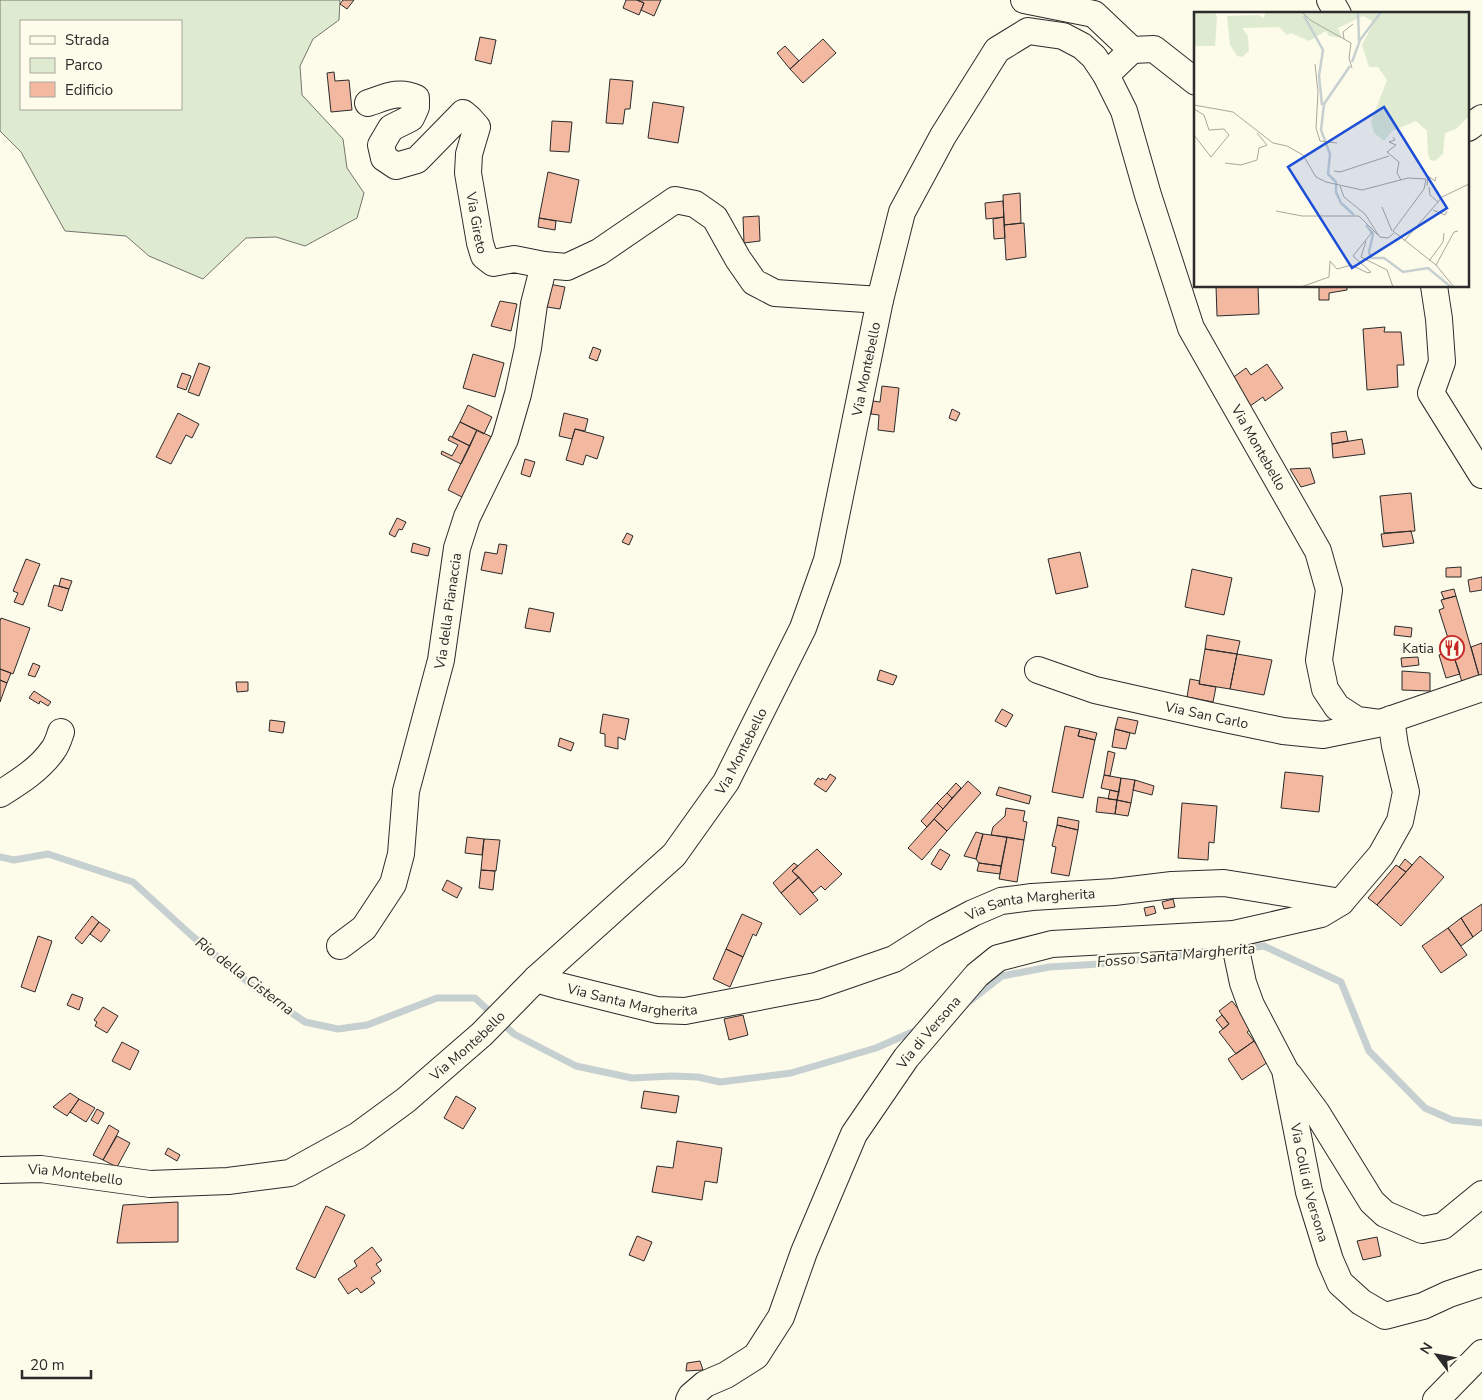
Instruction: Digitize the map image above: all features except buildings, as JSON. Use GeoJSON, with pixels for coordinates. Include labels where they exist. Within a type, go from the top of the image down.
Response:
{"type":"FeatureCollection","features":[{"type":"Feature","properties":{"kind":"street"},"geometry":{"type":"LineString","coordinates":[[1024,0],[1094,14],[1132,50]]}},
{"type":"Feature","properties":{"kind":"street"},"geometry":{"type":"LineString","coordinates":[[1330,0],[1337,12]]}},
{"type":"Feature","properties":{"kind":"street","name":"Via Montebello"},"geometry":{"type":"LineString","coordinates":[[0,1170],[41,1169],[150,1184],[228,1181],[290,1173],[357,1136],[406,1100],[482,1034],[536,979],[674,855],[726,782],[803,628],[826,560],[880,300],[902,212],[943,136],[997,50],[1028,31],[1063,36],[1082,46],[1094,57],[1106,74],[1124,111],[1148,195],[1191,328],[1318,551],[1329,590],[1320,660],[1325,689],[1336,706],[1358,720],[1386,721]]}},
{"type":"Feature","properties":{"kind":"street"},"geometry":{"type":"LineString","coordinates":[[1106,74],[1132,50],[1154,50],[1194,80]]}},
{"type":"Feature","properties":{"kind":"street","name":"Via Gireto"},"geometry":{"type":"LineString","coordinates":[[368,103],[393,95],[407,94],[416,98],[416,107],[411,118],[391,128],[380,145],[384,158],[396,166],[417,160],[463,113],[470,118],[477,127],[470,154],[468,174],[480,243],[484,256],[493,263],[514,259],[544,265],[566,266],[599,252],[675,200],[695,204],[715,218],[738,259],[754,282],[775,293],[880,300]]}},
{"type":"Feature","properties":{"kind":"street"},"geometry":{"type":"LineString","coordinates":[[1470,127],[1482,118]]}},
{"type":"Feature","properties":{"kind":"street","name":"Via della Pianaccia"},"geometry":{"type":"LineString","coordinates":[[340,946],[364,928],[393,884],[401,854],[406,790],[441,660],[457,548],[467,517],[505,440],[518,394],[528,348],[534,304],[544,265]]}},
{"type":"Feature","properties":{"kind":"street"},"geometry":{"type":"LineString","coordinates":[[1434,288],[1442,362],[1431,393],[1482,475]]}},
{"type":"Feature","properties":{"kind":"street","name":"Via San Carlo"},"geometry":{"type":"LineString","coordinates":[[1038,670],[1095,690],[1283,731],[1323,735],[1386,721]]}},
{"type":"Feature","properties":{"kind":"street"},"geometry":{"type":"LineString","coordinates":[[1341,902],[1382,855],[1400,821],[1406,792],[1395,746],[1386,721],[1482,688]]}},
{"type":"Feature","properties":{"kind":"street"},"geometry":{"type":"LineString","coordinates":[[0,794],[39,766],[54,749],[61,732]]}},
{"type":"Feature","properties":{"kind":"street","name":"Via Santa Margherita"},"geometry":{"type":"LineString","coordinates":[[536,979],[657,1010],[686,1011],[816,986],[894,959],[935,933],[1001,901],[1032,897],[1114,892],[1172,885],[1224,883],[1341,902]]}},
{"type":"Feature","properties":{"kind":"street","name":"Via di Versona"},"geometry":{"type":"LineString","coordinates":[[688,1400],[705,1384],[726,1375],[756,1356],[781,1317],[804,1252],[854,1134],[906,1058],[977,975],[998,958],[1052,944],[1236,947],[1321,914],[1341,902]]}},
{"type":"Feature","properties":{"kind":"street","name":"Via Colli di Versona"},"geometry":{"type":"LineString","coordinates":[[1236,947],[1243,983],[1251,1005],[1285,1070],[1309,1192],[1330,1260],[1340,1283],[1361,1302],[1385,1316],[1423,1306],[1448,1294],[1482,1283]]}},
{"type":"Feature","properties":{"kind":"street"},"geometry":{"type":"LineString","coordinates":[[1285,1070],[1317,1113],[1372,1202],[1385,1214],[1422,1230],[1444,1226],[1482,1194]]}},
{"type":"Feature","properties":{"kind":"street"},"geometry":{"type":"LineString","coordinates":[[1436,1400],[1482,1353]]}},
{"type":"Feature","properties":{"kind":"green space"},"geometry":{"type":"Polygon","coordinates":[[[0,0],[340,0],[339,20],[313,39],[300,66],[302,95],[343,139],[347,168],[364,193],[357,218],[305,246],[276,237],[246,238],[203,279],[149,256],[126,236],[65,231],[21,152],[0,131],[0,0]]]}},
{"type":"Feature","properties":{"kind":"waterway","name":"Rio della Cisterna"},"geometry":{"type":"LineString","coordinates":[[0,857],[14,860],[48,854],[133,882],[191,935],[255,988],[305,1022],[338,1029],[367,1025],[437,998],[475,998],[514,1034],[576,1066],[632,1078],[698,1077],[720,1082],[791,1073],[876,1048],[917,1030]]}},
{"type":"Feature","properties":{"kind":"waterway","name":"Fosso Santa Margherita"},"geometry":{"type":"LineString","coordinates":[[1242,949],[1264,946],[1341,982],[1369,1051],[1425,1108],[1452,1120],[1482,1123]]}},
{"type":"Feature","properties":{"kind":"waterway","name":"Fosso Santa Margherita"},"geometry":{"type":"LineString","coordinates":[[970,1001],[1002,976],[1049,967],[1100,964],[1231,950]]}},
{"type":"Feature","properties":{"kind":"place","name":"Katia"},"geometry":{"type":"Point","coordinates":[1452,648]}}]}
